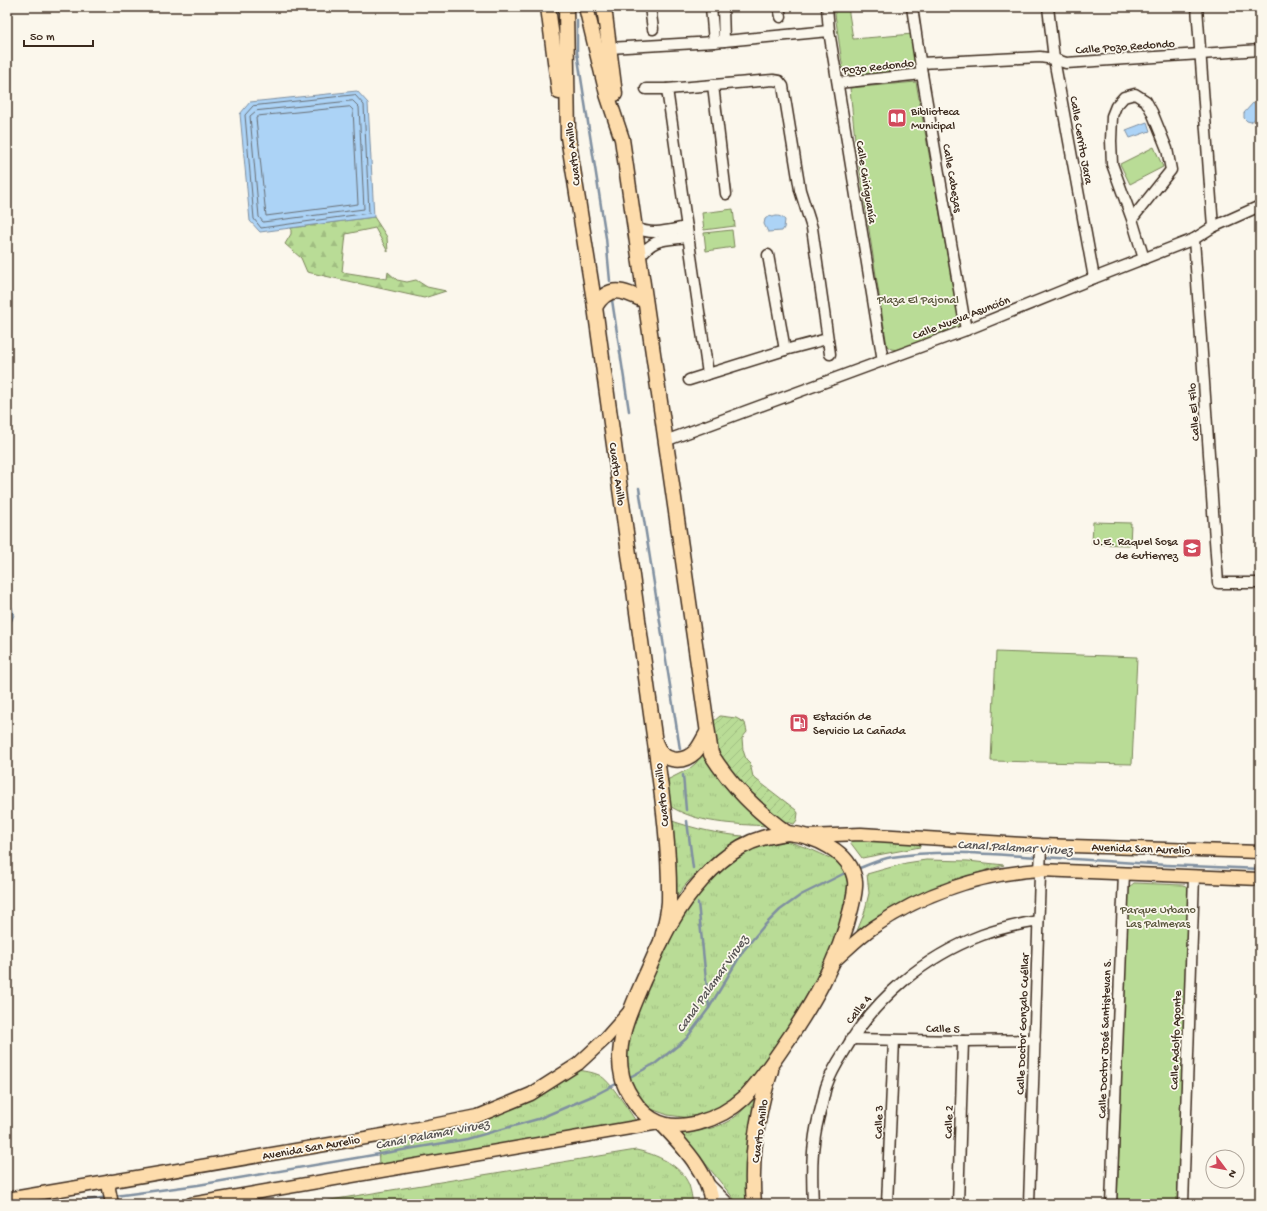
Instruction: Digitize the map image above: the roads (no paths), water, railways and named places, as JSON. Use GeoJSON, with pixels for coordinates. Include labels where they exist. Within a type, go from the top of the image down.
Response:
{"type":"FeatureCollection","features":[{"type":"Feature","properties":{"kind":"highway"},"geometry":{"type":"LineString","coordinates":[[548,7],[560,98],[568,137]]}},
{"type":"Feature","properties":{"kind":"highway","name":"Cuarto Anillo"},"geometry":{"type":"LineString","coordinates":[[566,7],[568,137],[595,307],[663,809],[668,868],[669,904],[661,942]]}},
{"type":"Feature","properties":{"kind":"highway"},"geometry":{"type":"LineString","coordinates":[[586,7],[607,94],[622,139]]}},
{"type":"Feature","properties":{"kind":"highway"},"geometry":{"type":"LineString","coordinates":[[604,7],[711,754],[722,773],[737,790],[769,820],[786,833]]}},
{"type":"Feature","properties":{"kind":"highway"},"geometry":{"type":"LineString","coordinates":[[595,307],[600,299],[609,292],[620,291],[631,294],[645,301]]}},
{"type":"Feature","properties":{"kind":"highway"},"geometry":{"type":"LineString","coordinates":[[655,743],[658,751],[665,757],[673,760],[681,759],[690,756],[696,751],[707,733]]}},
{"type":"Feature","properties":{"kind":"highway"},"geometry":{"type":"LineString","coordinates":[[660,1124],[676,1126],[691,1124],[710,1120],[729,1111],[745,1097],[774,1060],[809,1006],[832,964],[847,925],[855,887],[855,880],[849,865],[835,851],[806,836],[786,833],[761,838],[739,848],[721,862],[703,879],[671,921],[630,1011],[624,1031],[620,1055],[622,1078],[628,1092],[641,1110],[660,1124],[693,1160],[705,1181],[712,1204]]}},
{"type":"Feature","properties":{"kind":"highway","name":"Cuarto Anillo"},"geometry":{"type":"LineString","coordinates":[[754,1204],[754,1156],[757,1124],[764,1091],[774,1060]]}},
{"type":"Feature","properties":{"kind":"main road","name":"Avenida San Aurelio"},"geometry":{"type":"LineString","coordinates":[[806,836],[861,834],[1040,848],[1260,852]]}},
{"type":"Feature","properties":{"kind":"main road"},"geometry":{"type":"LineString","coordinates":[[832,964],[873,928],[904,908],[934,894],[980,878],[1040,867],[1124,873],[1260,879]]}},
{"type":"Feature","properties":{"kind":"main road","name":"Avenida San Aurelio"},"geometry":{"type":"LineString","coordinates":[[7,1199],[110,1185],[478,1116],[531,1094],[578,1064],[606,1038],[630,1011]]}},
{"type":"Feature","properties":{"kind":"main road"},"geometry":{"type":"LineString","coordinates":[[191,1204],[660,1124]]}},
{"type":"Feature","properties":{"kind":"main road"},"geometry":{"type":"LineString","coordinates":[[110,1185],[112,1204]]}},
{"type":"Feature","properties":{"kind":"street"},"geometry":{"type":"LineString","coordinates":[[650,7],[653,29]]}},
{"type":"Feature","properties":{"kind":"street"},"geometry":{"type":"LineString","coordinates":[[711,7],[719,42]]}},
{"type":"Feature","properties":{"kind":"street"},"geometry":{"type":"LineString","coordinates":[[719,42],[723,7]]}},
{"type":"Feature","properties":{"kind":"street","name":"Calle Chiriguanía"},"geometry":{"type":"LineString","coordinates":[[826,7],[883,361]]}},
{"type":"Feature","properties":{"kind":"street","name":"Calle Cabezas"},"geometry":{"type":"LineString","coordinates":[[912,7],[966,330]]}},
{"type":"Feature","properties":{"kind":"street","name":"Calle Cerrito Jara"},"geometry":{"type":"LineString","coordinates":[[1048,7],[1054,59],[1094,278]]}},
{"type":"Feature","properties":{"kind":"street"},"geometry":{"type":"LineString","coordinates":[[1197,7],[1213,227]]}},
{"type":"Feature","properties":{"kind":"street"},"geometry":{"type":"LineString","coordinates":[[609,48],[719,42],[829,31]]}},
{"type":"Feature","properties":{"kind":"street","name":"Calle Pozo Redondo"},"geometry":{"type":"LineString","coordinates":[[921,63],[1040,57],[1066,63],[1260,50]]}},
{"type":"Feature","properties":{"kind":"street","name":"Pozo Redondo"},"geometry":{"type":"LineString","coordinates":[[838,83],[922,74]]}},
{"type":"Feature","properties":{"kind":"street"},"geometry":{"type":"LineString","coordinates":[[646,89],[667,89],[773,80],[779,81],[783,86],[800,190],[812,228],[830,354]]}},
{"type":"Feature","properties":{"kind":"street"},"geometry":{"type":"LineString","coordinates":[[713,85],[726,194]]}},
{"type":"Feature","properties":{"kind":"street"},"geometry":{"type":"LineString","coordinates":[[667,89],[708,374]]}},
{"type":"Feature","properties":{"kind":"street"},"geometry":{"type":"LineString","coordinates":[[1132,219],[1171,170],[1167,149],[1152,112],[1146,101],[1136,94],[1124,96],[1116,106],[1112,116],[1112,164],[1132,219],[1144,259]]}},
{"type":"Feature","properties":{"kind":"street","name":"Calle Nueva Asunción"},"geometry":{"type":"LineString","coordinates":[[665,441],[966,330],[1194,239],[1213,227],[1260,206]]}},
{"type":"Feature","properties":{"kind":"street"},"geometry":{"type":"LineString","coordinates":[[634,221],[636,228],[644,232],[688,232]]}},
{"type":"Feature","properties":{"kind":"street"},"geometry":{"type":"LineString","coordinates":[[639,258],[645,248],[656,241],[688,232]]}},
{"type":"Feature","properties":{"kind":"street","name":"Calle El Filo"},"geometry":{"type":"LineString","coordinates":[[1194,239],[1218,583],[1260,583]]}},
{"type":"Feature","properties":{"kind":"street"},"geometry":{"type":"LineString","coordinates":[[768,255],[785,350]]}},
{"type":"Feature","properties":{"kind":"street"},"geometry":{"type":"LineString","coordinates":[[689,380],[785,350],[827,339]]}},
{"type":"Feature","properties":{"kind":"street","name":"Calle Doctor Gonzalo Cuéllar"},"geometry":{"type":"LineString","coordinates":[[1029,1204],[1040,848]]}},
{"type":"Feature","properties":{"kind":"street","name":"Calle Doctor José Santistevan S."},"geometry":{"type":"LineString","coordinates":[[1111,1204],[1124,873]]}},
{"type":"Feature","properties":{"kind":"street","name":"Calle Adolfo Aponte"},"geometry":{"type":"LineString","coordinates":[[1182,1204],[1194,876]]}},
{"type":"Feature","properties":{"kind":"street","name":"Calle 4"},"geometry":{"type":"LineString","coordinates":[[813,1204],[812,1167],[814,1142],[826,1087],[851,1038],[868,1016],[888,994],[909,976],[932,959],[957,945],[983,934],[1010,926],[1038,921]]}},
{"type":"Feature","properties":{"kind":"street","name":"Calle 5"},"geometry":{"type":"LineString","coordinates":[[851,1038],[963,1041],[1035,1040]]}},
{"type":"Feature","properties":{"kind":"street","name":"Calle 3"},"geometry":{"type":"LineString","coordinates":[[887,1204],[894,1040]]}},
{"type":"Feature","properties":{"kind":"street","name":"Calle 2"},"geometry":{"type":"LineString","coordinates":[[958,1204],[963,1041]]}},
{"type":"Feature","properties":{"kind":"street"},"geometry":{"type":"LineString","coordinates":[[705,1181],[729,1204]]}},
{"type":"Feature","properties":{"kind":"water"},"geometry":{"type":"Polygon","coordinates":[[[357,91],[368,103],[374,217],[260,232],[250,221],[240,114],[250,102],[357,91]]]}},
{"type":"Feature","properties":{"kind":"water"},"geometry":{"type":"Polygon","coordinates":[[[1253,103],[1257,105],[1255,119],[1251,122],[1244,118],[1244,113],[1253,103]]]}},
{"type":"Feature","properties":{"kind":"water"},"geometry":{"type":"Polygon","coordinates":[[[1147,122],[1150,131],[1130,138],[1126,130],[1147,122]]]}},
{"type":"Feature","properties":{"kind":"water"},"geometry":{"type":"Polygon","coordinates":[[[769,216],[779,216],[785,220],[782,231],[768,232],[764,224],[765,219],[769,216]]]}},
{"type":"Feature","properties":{"kind":"water"},"geometry":{"type":"Polygon","coordinates":[[[7,604],[12,607],[14,615],[7,633],[7,604]]]}},
{"type":"Feature","properties":{"kind":"waterway"},"geometry":{"type":"LineString","coordinates":[[577,20],[577,52],[606,238],[610,281]]}},
{"type":"Feature","properties":{"kind":"waterway"},"geometry":{"type":"LineString","coordinates":[[612,300],[629,411]]}},
{"type":"Feature","properties":{"kind":"waterway"},"geometry":{"type":"LineString","coordinates":[[639,488],[680,749]]}},
{"type":"Feature","properties":{"kind":"waterway"},"geometry":{"type":"LineString","coordinates":[[683,775],[686,810]]}},
{"type":"Feature","properties":{"kind":"waterway"},"geometry":{"type":"LineString","coordinates":[[687,821],[693,868]]}},
{"type":"Feature","properties":{"kind":"waterway","name":"Canal Palamar Viruez"},"geometry":{"type":"LineString","coordinates":[[857,869],[888,858],[928,853],[965,853],[1038,857]]}},
{"type":"Feature","properties":{"kind":"waterway","name":"Canal Palamar Viruez"},"geometry":{"type":"LineString","coordinates":[[1043,857],[1260,869]]}},
{"type":"Feature","properties":{"kind":"waterway","name":"Canal Palamar Viruez"},"geometry":{"type":"LineString","coordinates":[[628,1078],[656,1063],[686,1039],[709,1008],[743,951],[763,927],[780,910],[801,895],[847,872]]}},
{"type":"Feature","properties":{"kind":"waterway"},"geometry":{"type":"LineString","coordinates":[[698,903],[709,1008]]}},
{"type":"Feature","properties":{"kind":"waterway","name":"Canal Palamar Viruez"},"geometry":{"type":"LineString","coordinates":[[115,1196],[198,1185],[467,1139],[538,1119],[597,1094],[618,1083]]}},
{"type":"Feature","properties":{"kind":"waterway","name":"Canal Palamar Viruez"},"geometry":{"type":"LineString","coordinates":[[61,1204],[108,1197]]}},
{"type":"Feature","properties":{"kind":"place","name":"Biblioteca Municipal"},"geometry":{"type":"Point","coordinates":[897,118]}},
{"type":"Feature","properties":{"kind":"place","name":"U.E. Raquel Sosa de Gutierrez"},"geometry":{"type":"Point","coordinates":[1192,548]}},
{"type":"Feature","properties":{"kind":"place","name":"Estación de Servicio La Cañada"},"geometry":{"type":"Point","coordinates":[799,723]}},
{"type":"Feature","properties":{"kind":"park label","name":"Plaza El Pajonal"},"geometry":{"type":"Point","coordinates":[918,299]}},
{"type":"Feature","properties":{"kind":"park label","name":"Parque Urbano Las Palmeras"},"geometry":{"type":"Point","coordinates":[1158,916]}}]}
